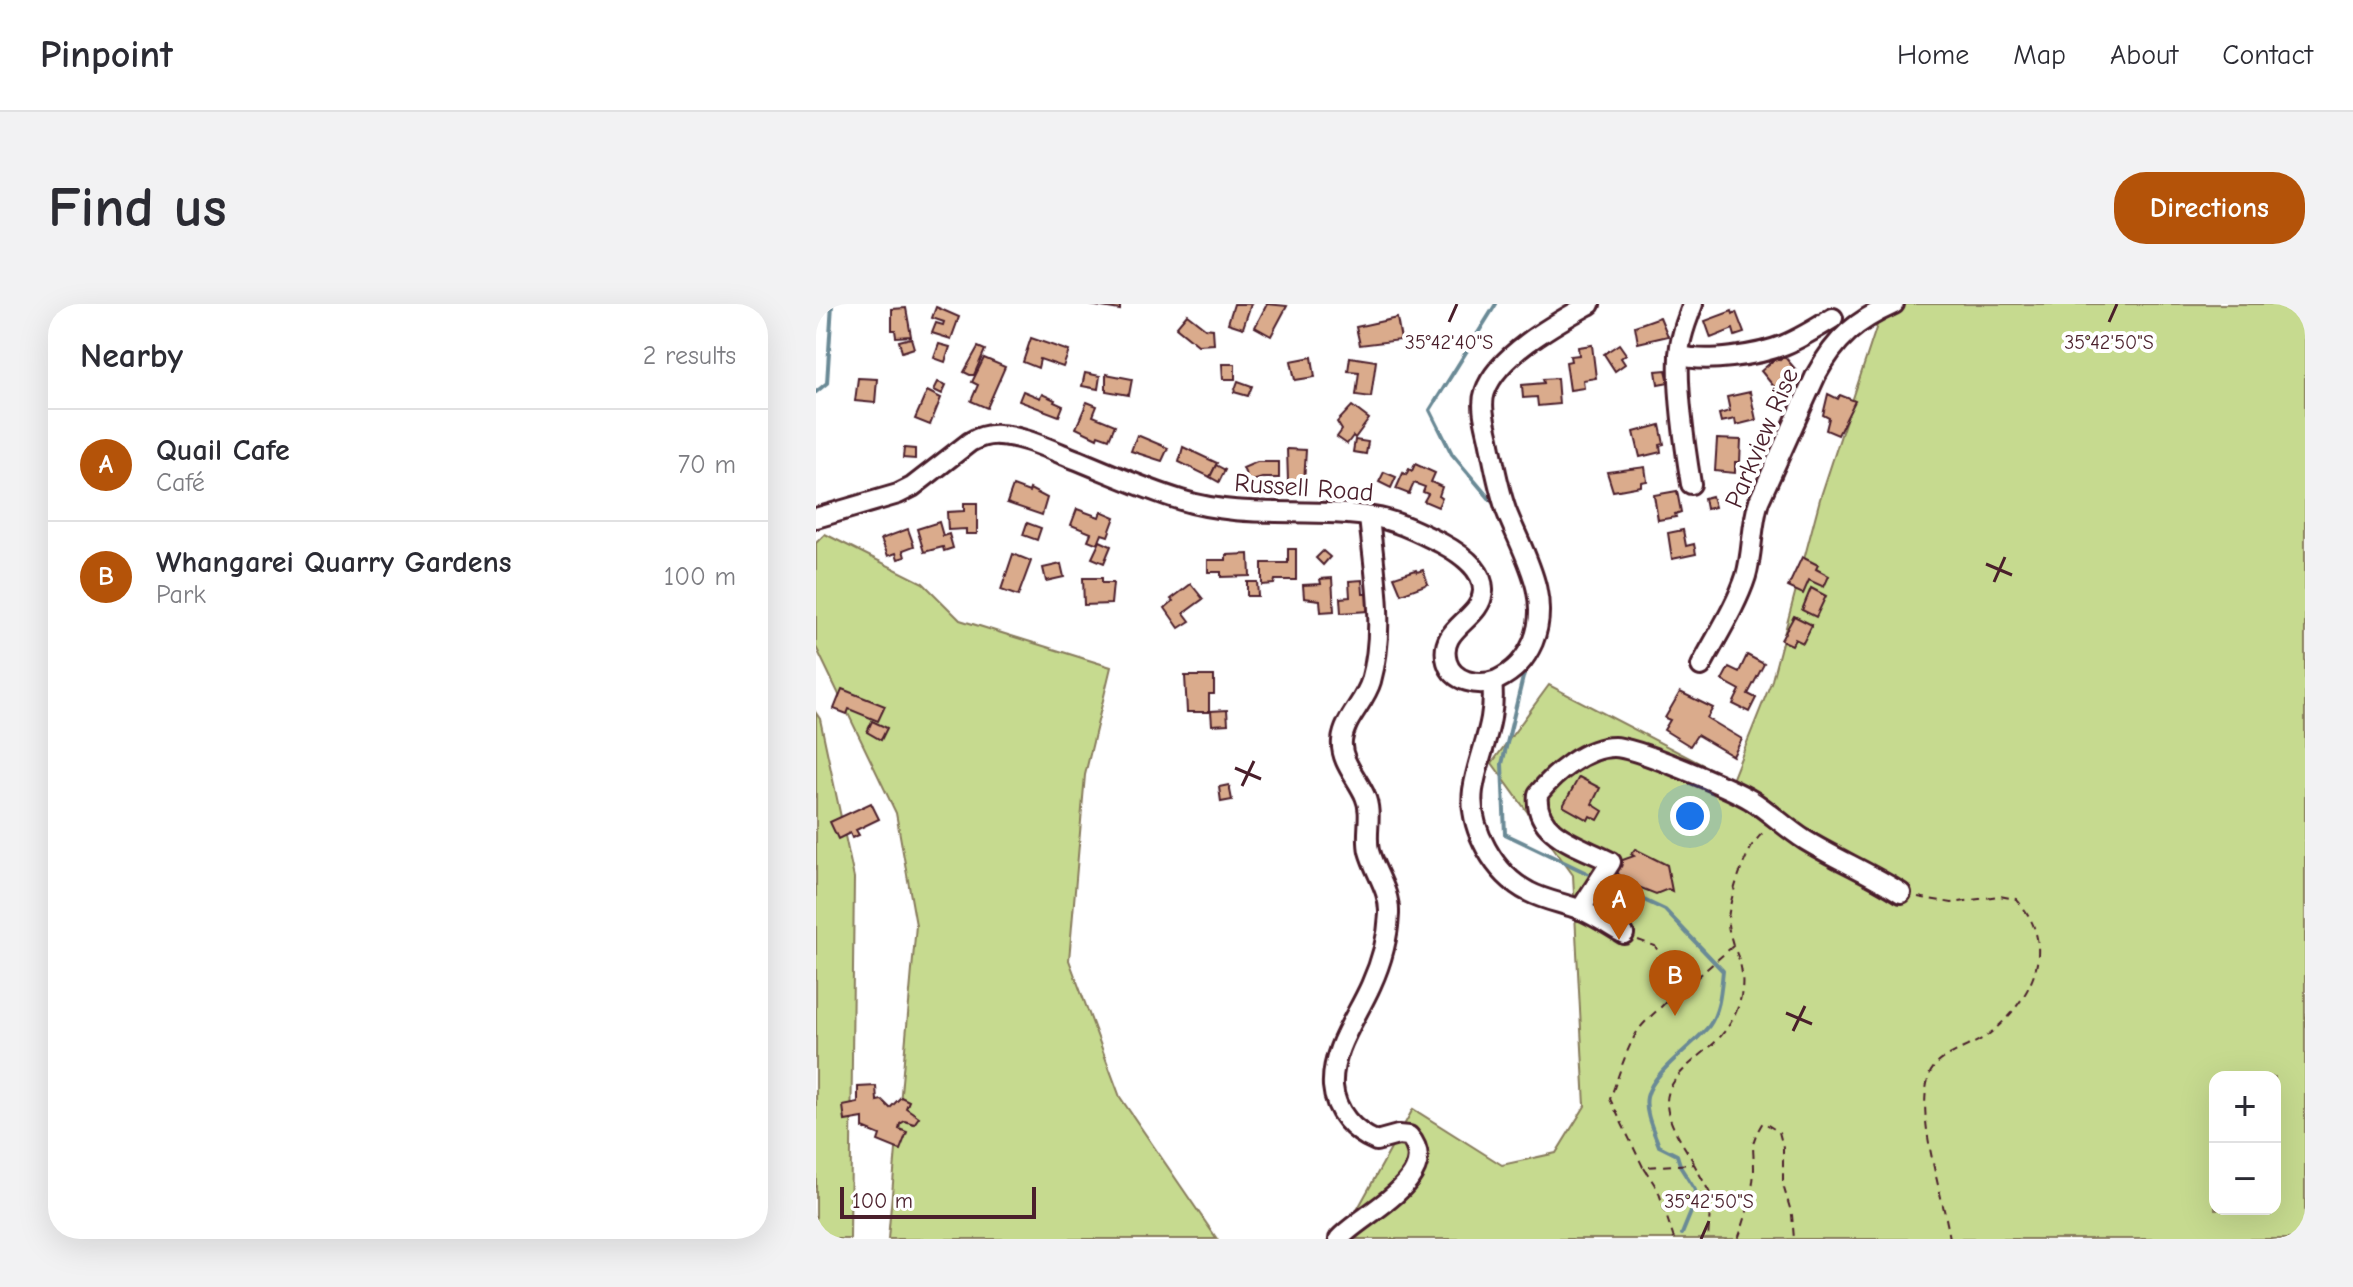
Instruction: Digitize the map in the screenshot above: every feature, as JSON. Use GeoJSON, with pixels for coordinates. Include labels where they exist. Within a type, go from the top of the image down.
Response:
{"type":"FeatureCollection","features":[{"type":"Feature","properties":{"kind":"street"},"geometry":{"type":"LineString","coordinates":[[1590,304],[1551,326],[1518,351],[1492,377],[1484,393],[1485,419],[1503,501],[1538,588],[1540,608],[1537,630],[1524,660],[1510,673],[1492,682],[1493,720],[1473,791],[1473,817],[1500,868],[1526,891],[1584,902],[1624,934]]}},
{"type":"Feature","properties":{"kind":"street"},"geometry":{"type":"LineString","coordinates":[[1691,484],[1679,355],[1693,304]]}},
{"type":"Feature","properties":{"kind":"street","name":"Parkview Rise"},"geometry":{"type":"LineString","coordinates":[[1701,666],[1747,573],[1752,520],[1769,473],[1816,375],[1827,355],[1848,331],[1894,304]]}},
{"type":"Feature","properties":{"kind":"street"},"geometry":{"type":"LineString","coordinates":[[1679,355],[1698,360],[1780,346],[1833,318]]}},
{"type":"Feature","properties":{"kind":"street","name":"Russell Road"},"geometry":{"type":"LineString","coordinates":[[816,518],[898,494],[912,487],[970,442],[998,435],[1041,446],[1197,505],[1369,517],[1397,523],[1449,548],[1479,574],[1483,589],[1480,602],[1447,639],[1445,655],[1448,668],[1458,678],[1476,684],[1492,682]]}},
{"type":"Feature","properties":{"kind":"street"},"geometry":{"type":"LineString","coordinates":[[1339,1239],[1346,1230],[1403,1189],[1417,1159],[1415,1143],[1409,1136],[1398,1135],[1376,1141],[1354,1128],[1344,1117],[1333,1087],[1338,1052],[1372,983],[1381,957],[1389,914],[1388,896],[1368,848],[1369,808],[1344,757],[1342,742],[1344,732],[1371,681],[1376,650],[1378,623],[1369,517]]}},
{"type":"Feature","properties":{"kind":"street"},"geometry":{"type":"LineString","coordinates":[[1584,902],[1611,862],[1559,838],[1547,824],[1537,802],[1538,794],[1556,775],[1601,749],[1617,747],[1660,760],[1749,798],[1806,840],[1901,893]]}},
{"type":"Feature","properties":{"kind":"path"},"geometry":{"type":"LineString","coordinates":[[1708,1239],[1711,1195],[1672,1123],[1667,1101],[1674,1081],[1732,1023],[1742,998],[1743,976],[1741,959],[1733,946],[1727,922],[1734,892],[1750,849],[1762,832],[1784,825]]}},
{"type":"Feature","properties":{"kind":"path"},"geometry":{"type":"LineString","coordinates":[[1901,893],[1952,903],[1999,896],[2016,899],[2032,922],[2040,948],[2033,979],[2001,1023],[1930,1071],[1926,1085],[1927,1117],[1950,1239]]}},
{"type":"Feature","properties":{"kind":"path"},"geometry":{"type":"LineString","coordinates":[[1624,934],[1655,946],[1678,984],[1673,999]]}},
{"type":"Feature","properties":{"kind":"path"},"geometry":{"type":"LineString","coordinates":[[1674,1239],[1658,1190],[1643,1167],[1610,1099],[1636,1034],[1656,1009],[1673,999],[1733,946]]}},
{"type":"Feature","properties":{"kind":"path"},"geometry":{"type":"LineString","coordinates":[[1738,1239],[1745,1222],[1754,1172],[1752,1141],[1763,1122],[1779,1132],[1783,1147],[1783,1185],[1792,1215],[1794,1239]]}},
{"type":"Feature","properties":{"kind":"path"},"geometry":{"type":"LineString","coordinates":[[1643,1167],[1694,1164]]}},
{"type":"Feature","properties":{"kind":"green space"},"geometry":{"type":"Polygon","coordinates":[[[1884,304],[2305,304],[2305,1239],[1341,1239],[1413,1109],[1502,1165],[1556,1153],[1585,1106],[1573,875],[1492,763],[1549,685],[1732,780],[1772,680],[1820,499],[1884,304]]]}},
{"type":"Feature","properties":{"kind":"green space"},"geometry":{"type":"Polygon","coordinates":[[[825,534],[923,583],[960,620],[1111,667],[1085,775],[1069,960],[1120,1097],[1217,1239],[888,1239],[916,925],[896,813],[816,647],[816,543],[825,534]]]}},
{"type":"Feature","properties":{"kind":"green space"},"geometry":{"type":"Polygon","coordinates":[[[816,713],[820,719],[854,878],[850,1239],[816,1239],[816,713]]]}},
{"type":"Feature","properties":{"kind":"building"},"geometry":{"type":"Polygon","coordinates":[[[1084,304],[1120,304],[1120,310],[1084,304]]]}},
{"type":"Feature","properties":{"kind":"building"},"geometry":{"type":"Polygon","coordinates":[[[1234,304],[1251,304],[1243,328],[1228,323],[1234,304]]]}},
{"type":"Feature","properties":{"kind":"building"},"geometry":{"type":"Polygon","coordinates":[[[1267,304],[1287,306],[1271,336],[1255,327],[1267,304]]]}},
{"type":"Feature","properties":{"kind":"building"},"geometry":{"type":"Polygon","coordinates":[[[936,307],[959,317],[951,339],[932,333],[936,323],[943,325],[944,322],[932,318],[936,307]]]}},
{"type":"Feature","properties":{"kind":"building"},"geometry":{"type":"Polygon","coordinates":[[[906,308],[911,336],[896,337],[895,330],[892,330],[892,309],[906,308]]]}},
{"type":"Feature","properties":{"kind":"building"},"geometry":{"type":"Polygon","coordinates":[[[1732,311],[1733,314],[1736,312],[1744,333],[1735,336],[1733,329],[1711,338],[1705,321],[1732,311]]]}},
{"type":"Feature","properties":{"kind":"building"},"geometry":{"type":"Polygon","coordinates":[[[1187,314],[1205,328],[1213,329],[1214,344],[1198,345],[1176,327],[1187,314]]]}},
{"type":"Feature","properties":{"kind":"building"},"geometry":{"type":"Polygon","coordinates":[[[1660,317],[1668,336],[1638,343],[1635,326],[1660,317]]]}},
{"type":"Feature","properties":{"kind":"building"},"geometry":{"type":"Polygon","coordinates":[[[1397,318],[1401,340],[1360,345],[1356,327],[1397,318]]]}},
{"type":"Feature","properties":{"kind":"building"},"geometry":{"type":"Polygon","coordinates":[[[911,338],[914,348],[902,352],[899,341],[911,338]]]}},
{"type":"Feature","properties":{"kind":"building"},"geometry":{"type":"Polygon","coordinates":[[[1031,338],[1069,351],[1063,367],[1040,359],[1038,368],[1023,362],[1031,338]]]}},
{"type":"Feature","properties":{"kind":"building"},"geometry":{"type":"Polygon","coordinates":[[[939,344],[950,347],[945,362],[934,358],[939,344]]]}},
{"type":"Feature","properties":{"kind":"building"},"geometry":{"type":"Polygon","coordinates":[[[1619,344],[1626,354],[1621,358],[1625,364],[1615,371],[1604,354],[1619,344]]]}},
{"type":"Feature","properties":{"kind":"building"},"geometry":{"type":"Polygon","coordinates":[[[1592,345],[1596,378],[1583,380],[1584,388],[1570,390],[1566,362],[1571,361],[1570,356],[1579,355],[1578,347],[1592,345]]]}},
{"type":"Feature","properties":{"kind":"building"},"geometry":{"type":"Polygon","coordinates":[[[978,347],[985,350],[974,375],[970,375],[964,372],[978,347]]]}},
{"type":"Feature","properties":{"kind":"building"},"geometry":{"type":"Polygon","coordinates":[[[1784,356],[1796,370],[1784,380],[1789,386],[1780,394],[1761,371],[1777,357],[1780,360],[1784,356]]]}},
{"type":"Feature","properties":{"kind":"building"},"geometry":{"type":"Polygon","coordinates":[[[1312,357],[1315,377],[1295,380],[1291,361],[1312,357]]]}},
{"type":"Feature","properties":{"kind":"building"},"geometry":{"type":"Polygon","coordinates":[[[1350,357],[1376,361],[1371,397],[1356,395],[1359,372],[1348,371],[1350,357]]]}},
{"type":"Feature","properties":{"kind":"building"},"geometry":{"type":"Polygon","coordinates":[[[984,358],[1005,367],[987,408],[971,401],[978,385],[972,382],[984,358]]]}},
{"type":"Feature","properties":{"kind":"building"},"geometry":{"type":"Polygon","coordinates":[[[1222,364],[1235,364],[1235,379],[1223,379],[1222,364]]]}},
{"type":"Feature","properties":{"kind":"building"},"geometry":{"type":"Polygon","coordinates":[[[1666,370],[1669,382],[1658,384],[1656,371],[1666,370]]]}},
{"type":"Feature","properties":{"kind":"building"},"geometry":{"type":"Polygon","coordinates":[[[1085,373],[1100,376],[1098,389],[1082,386],[1085,373]]]}},
{"type":"Feature","properties":{"kind":"building"},"geometry":{"type":"Polygon","coordinates":[[[1106,374],[1132,379],[1129,395],[1106,391],[1106,374]]]}},
{"type":"Feature","properties":{"kind":"building"},"geometry":{"type":"Polygon","coordinates":[[[858,378],[877,379],[875,403],[855,401],[858,378]]]}},
{"type":"Feature","properties":{"kind":"building"},"geometry":{"type":"Polygon","coordinates":[[[1557,378],[1559,404],[1538,406],[1537,397],[1523,398],[1522,385],[1557,378]]]}},
{"type":"Feature","properties":{"kind":"building"},"geometry":{"type":"Polygon","coordinates":[[[1238,381],[1252,386],[1248,396],[1234,392],[1238,381]]]}},
{"type":"Feature","properties":{"kind":"building"},"geometry":{"type":"Polygon","coordinates":[[[938,382],[946,385],[942,394],[934,390],[938,382]]]}},
{"type":"Feature","properties":{"kind":"building"},"geometry":{"type":"Polygon","coordinates":[[[927,391],[941,398],[930,425],[915,419],[927,391]]]}},
{"type":"Feature","properties":{"kind":"building"},"geometry":{"type":"Polygon","coordinates":[[[1023,391],[1055,400],[1063,406],[1059,416],[1019,401],[1023,391]]]}},
{"type":"Feature","properties":{"kind":"building"},"geometry":{"type":"Polygon","coordinates":[[[1750,392],[1756,420],[1736,425],[1735,419],[1721,422],[1719,414],[1730,411],[1727,397],[1750,392]]]}},
{"type":"Feature","properties":{"kind":"building"},"geometry":{"type":"Polygon","coordinates":[[[1828,394],[1855,401],[1838,435],[1826,430],[1829,418],[1823,415],[1828,394]]]}},
{"type":"Feature","properties":{"kind":"building"},"geometry":{"type":"Polygon","coordinates":[[[1087,402],[1097,406],[1093,416],[1115,425],[1109,439],[1098,435],[1097,438],[1076,428],[1087,402]]]}},
{"type":"Feature","properties":{"kind":"building"},"geometry":{"type":"Polygon","coordinates":[[[1352,406],[1369,419],[1347,444],[1337,437],[1342,430],[1337,422],[1352,406]]]}},
{"type":"Feature","properties":{"kind":"building"},"geometry":{"type":"Polygon","coordinates":[[[1660,425],[1664,444],[1660,445],[1661,452],[1640,457],[1634,432],[1660,425]]]}},
{"type":"Feature","properties":{"kind":"building"},"geometry":{"type":"Polygon","coordinates":[[[1137,435],[1168,448],[1162,461],[1131,451],[1137,435]]]}},
{"type":"Feature","properties":{"kind":"building"},"geometry":{"type":"Polygon","coordinates":[[[1717,439],[1741,440],[1740,462],[1735,462],[1735,473],[1715,471],[1717,439]]]}},
{"type":"Feature","properties":{"kind":"building"},"geometry":{"type":"Polygon","coordinates":[[[1355,440],[1368,442],[1366,454],[1353,452],[1355,440]]]}},
{"type":"Feature","properties":{"kind":"building"},"geometry":{"type":"Polygon","coordinates":[[[1183,447],[1217,463],[1210,477],[1179,462],[1183,447]]]}},
{"type":"Feature","properties":{"kind":"building"},"geometry":{"type":"Polygon","coordinates":[[[904,448],[915,449],[915,459],[903,458],[904,448]]]}},
{"type":"Feature","properties":{"kind":"building"},"geometry":{"type":"Polygon","coordinates":[[[1287,449],[1306,450],[1304,482],[1288,481],[1287,449]]]}},
{"type":"Feature","properties":{"kind":"building"},"geometry":{"type":"Polygon","coordinates":[[[1257,462],[1279,462],[1279,478],[1249,482],[1243,468],[1257,462]]]}},
{"type":"Feature","properties":{"kind":"building"},"geometry":{"type":"Polygon","coordinates":[[[1415,464],[1435,473],[1431,482],[1442,487],[1438,507],[1424,501],[1428,494],[1423,492],[1425,487],[1414,483],[1409,494],[1396,489],[1403,473],[1406,475],[1409,469],[1412,471],[1415,464]]]}},
{"type":"Feature","properties":{"kind":"building"},"geometry":{"type":"Polygon","coordinates":[[[1216,465],[1225,470],[1219,482],[1210,477],[1216,465]]]}},
{"type":"Feature","properties":{"kind":"building"},"geometry":{"type":"Polygon","coordinates":[[[1645,467],[1647,481],[1641,482],[1641,486],[1613,491],[1607,472],[1645,467]]]}},
{"type":"Feature","properties":{"kind":"building"},"geometry":{"type":"Polygon","coordinates":[[[1384,472],[1396,477],[1391,488],[1379,482],[1384,472]]]}},
{"type":"Feature","properties":{"kind":"building"},"geometry":{"type":"Polygon","coordinates":[[[1013,486],[1029,492],[1030,489],[1047,498],[1042,515],[1007,503],[1013,486]]]}},
{"type":"Feature","properties":{"kind":"building"},"geometry":{"type":"Polygon","coordinates":[[[1677,491],[1681,512],[1675,514],[1676,517],[1658,520],[1654,495],[1677,491]]]}},
{"type":"Feature","properties":{"kind":"building"},"geometry":{"type":"Polygon","coordinates":[[[1712,496],[1715,507],[1706,509],[1704,498],[1712,496]]]}},
{"type":"Feature","properties":{"kind":"building"},"geometry":{"type":"Polygon","coordinates":[[[964,503],[977,503],[977,534],[966,534],[966,529],[948,530],[947,512],[964,511],[964,503]]]}},
{"type":"Feature","properties":{"kind":"building"},"geometry":{"type":"Polygon","coordinates":[[[1077,509],[1099,517],[1101,511],[1115,517],[1108,536],[1102,534],[1098,544],[1088,540],[1091,533],[1071,525],[1077,509]]]}},
{"type":"Feature","properties":{"kind":"building"},"geometry":{"type":"Polygon","coordinates":[[[939,522],[943,536],[949,534],[953,548],[924,552],[917,529],[939,522]]]}},
{"type":"Feature","properties":{"kind":"building"},"geometry":{"type":"Polygon","coordinates":[[[1027,523],[1041,528],[1037,540],[1023,535],[1027,523]]]}},
{"type":"Feature","properties":{"kind":"building"},"geometry":{"type":"Polygon","coordinates":[[[908,529],[914,546],[903,550],[905,557],[898,559],[896,553],[888,556],[881,539],[908,529]]]}},
{"type":"Feature","properties":{"kind":"building"},"geometry":{"type":"Polygon","coordinates":[[[1683,530],[1686,546],[1694,544],[1696,554],[1672,559],[1668,533],[1683,530]]]}},
{"type":"Feature","properties":{"kind":"building"},"geometry":{"type":"Polygon","coordinates":[[[1100,541],[1111,546],[1104,563],[1092,558],[1100,541]]]}},
{"type":"Feature","properties":{"kind":"building"},"geometry":{"type":"Polygon","coordinates":[[[1288,549],[1296,549],[1296,580],[1275,580],[1274,584],[1262,585],[1262,563],[1288,563],[1288,549]]]}},
{"type":"Feature","properties":{"kind":"building"},"geometry":{"type":"Polygon","coordinates":[[[1323,551],[1330,557],[1323,565],[1316,558],[1323,551]]]}},
{"type":"Feature","properties":{"kind":"building"},"geometry":{"type":"Polygon","coordinates":[[[1013,554],[1031,561],[1018,596],[1001,590],[1013,554]]]}},
{"type":"Feature","properties":{"kind":"building"},"geometry":{"type":"Polygon","coordinates":[[[1249,554],[1250,576],[1221,577],[1221,572],[1208,572],[1208,560],[1226,560],[1226,555],[1249,554]]]}},
{"type":"Feature","properties":{"kind":"building"},"geometry":{"type":"Polygon","coordinates":[[[1802,557],[1818,565],[1816,569],[1829,576],[1824,587],[1809,580],[1803,594],[1788,587],[1802,557]]]}},
{"type":"Feature","properties":{"kind":"building"},"geometry":{"type":"Polygon","coordinates":[[[1061,564],[1064,577],[1046,581],[1043,568],[1061,564]]]}},
{"type":"Feature","properties":{"kind":"building"},"geometry":{"type":"Polygon","coordinates":[[[1423,570],[1428,584],[1401,594],[1394,577],[1423,570]]]}},
{"type":"Feature","properties":{"kind":"building"},"geometry":{"type":"Polygon","coordinates":[[[1083,578],[1102,578],[1102,583],[1113,583],[1111,604],[1084,605],[1083,578]]]}},
{"type":"Feature","properties":{"kind":"building"},"geometry":{"type":"Polygon","coordinates":[[[1332,578],[1334,611],[1321,612],[1320,600],[1304,598],[1303,585],[1321,584],[1320,579],[1332,578]]]}},
{"type":"Feature","properties":{"kind":"building"},"geometry":{"type":"Polygon","coordinates":[[[1362,580],[1368,611],[1341,613],[1340,598],[1350,597],[1349,581],[1362,580]]]}},
{"type":"Feature","properties":{"kind":"building"},"geometry":{"type":"Polygon","coordinates":[[[1247,582],[1257,582],[1258,596],[1247,596],[1247,582]]]}},
{"type":"Feature","properties":{"kind":"building"},"geometry":{"type":"Polygon","coordinates":[[[1191,584],[1203,599],[1184,613],[1190,621],[1179,628],[1165,608],[1173,601],[1171,599],[1191,584]]]}},
{"type":"Feature","properties":{"kind":"building"},"geometry":{"type":"Polygon","coordinates":[[[1811,588],[1826,596],[1816,617],[1802,610],[1811,588]]]}},
{"type":"Feature","properties":{"kind":"building"},"geometry":{"type":"Polygon","coordinates":[[[1794,616],[1812,625],[1803,643],[1795,639],[1792,645],[1781,640],[1794,616]]]}},
{"type":"Feature","properties":{"kind":"building"},"geometry":{"type":"Polygon","coordinates":[[[1747,655],[1764,664],[1748,694],[1756,698],[1749,712],[1733,704],[1740,690],[1722,680],[1729,667],[1739,672],[1747,655]]]}},
{"type":"Feature","properties":{"kind":"building"},"geometry":{"type":"Polygon","coordinates":[[[1185,676],[1214,676],[1214,694],[1209,694],[1209,712],[1187,712],[1185,676]]]}},
{"type":"Feature","properties":{"kind":"building"},"geometry":{"type":"Polygon","coordinates":[[[842,689],[885,706],[878,721],[849,709],[847,714],[834,709],[842,689]]]}},
{"type":"Feature","properties":{"kind":"building"},"geometry":{"type":"Polygon","coordinates":[[[1680,692],[1713,708],[1707,718],[1742,739],[1733,756],[1697,735],[1690,746],[1664,730],[1670,720],[1665,718],[1680,692]]]}},
{"type":"Feature","properties":{"kind":"building"},"geometry":{"type":"Polygon","coordinates":[[[1227,710],[1228,724],[1212,725],[1211,711],[1227,710]]]}},
{"type":"Feature","properties":{"kind":"building"},"geometry":{"type":"Polygon","coordinates":[[[872,721],[887,728],[881,740],[867,732],[872,721]]]}},
{"type":"Feature","properties":{"kind":"building"},"geometry":{"type":"Polygon","coordinates":[[[1579,777],[1600,788],[1592,804],[1603,811],[1598,820],[1590,816],[1588,820],[1563,806],[1579,777]]]}},
{"type":"Feature","properties":{"kind":"building"},"geometry":{"type":"Polygon","coordinates":[[[1229,785],[1232,800],[1221,802],[1219,787],[1229,785]]]}},
{"type":"Feature","properties":{"kind":"building"},"geometry":{"type":"Polygon","coordinates":[[[871,803],[879,819],[856,830],[859,835],[852,838],[850,833],[838,839],[830,822],[871,803]]]}},
{"type":"Feature","properties":{"kind":"building"},"geometry":{"type":"Polygon","coordinates":[[[1635,849],[1667,865],[1672,891],[1668,889],[1656,894],[1623,881],[1616,870],[1617,862],[1634,856],[1631,854],[1635,849]]]}},
{"type":"Feature","properties":{"kind":"building"},"geometry":{"type":"Polygon","coordinates":[[[876,1086],[877,1101],[882,1100],[890,1108],[901,1097],[909,1101],[906,1108],[919,1117],[914,1124],[905,1121],[900,1124],[899,1129],[907,1132],[900,1150],[878,1141],[880,1135],[863,1128],[863,1118],[845,1121],[843,1106],[858,1103],[858,1087],[876,1086]]]}},
{"type":"Feature","properties":{"kind":"waterway"},"geometry":{"type":"LineString","coordinates":[[816,392],[827,383],[832,304]]}},
{"type":"Feature","properties":{"kind":"waterway"},"geometry":{"type":"LineString","coordinates":[[1496,304],[1430,410],[1452,454],[1499,510]]}},
{"type":"Feature","properties":{"kind":"waterway"},"geometry":{"type":"LineString","coordinates":[[1525,669],[1502,764],[1505,834],[1595,877]]}},
{"type":"Feature","properties":{"kind":"waterway"},"geometry":{"type":"LineString","coordinates":[[1606,882],[1665,910],[1723,971],[1713,1020],[1657,1078],[1646,1103],[1659,1146],[1677,1155],[1695,1190],[1682,1234]]}},
{"type":"Feature","properties":{"kind":"place","name":"Quail Cafe"},"geometry":{"type":"Point","coordinates":[1619,940]}},
{"type":"Feature","properties":{"kind":"place","name":"Whangarei Quarry Gardens"},"geometry":{"type":"Point","coordinates":[1675,1016]}}]}
